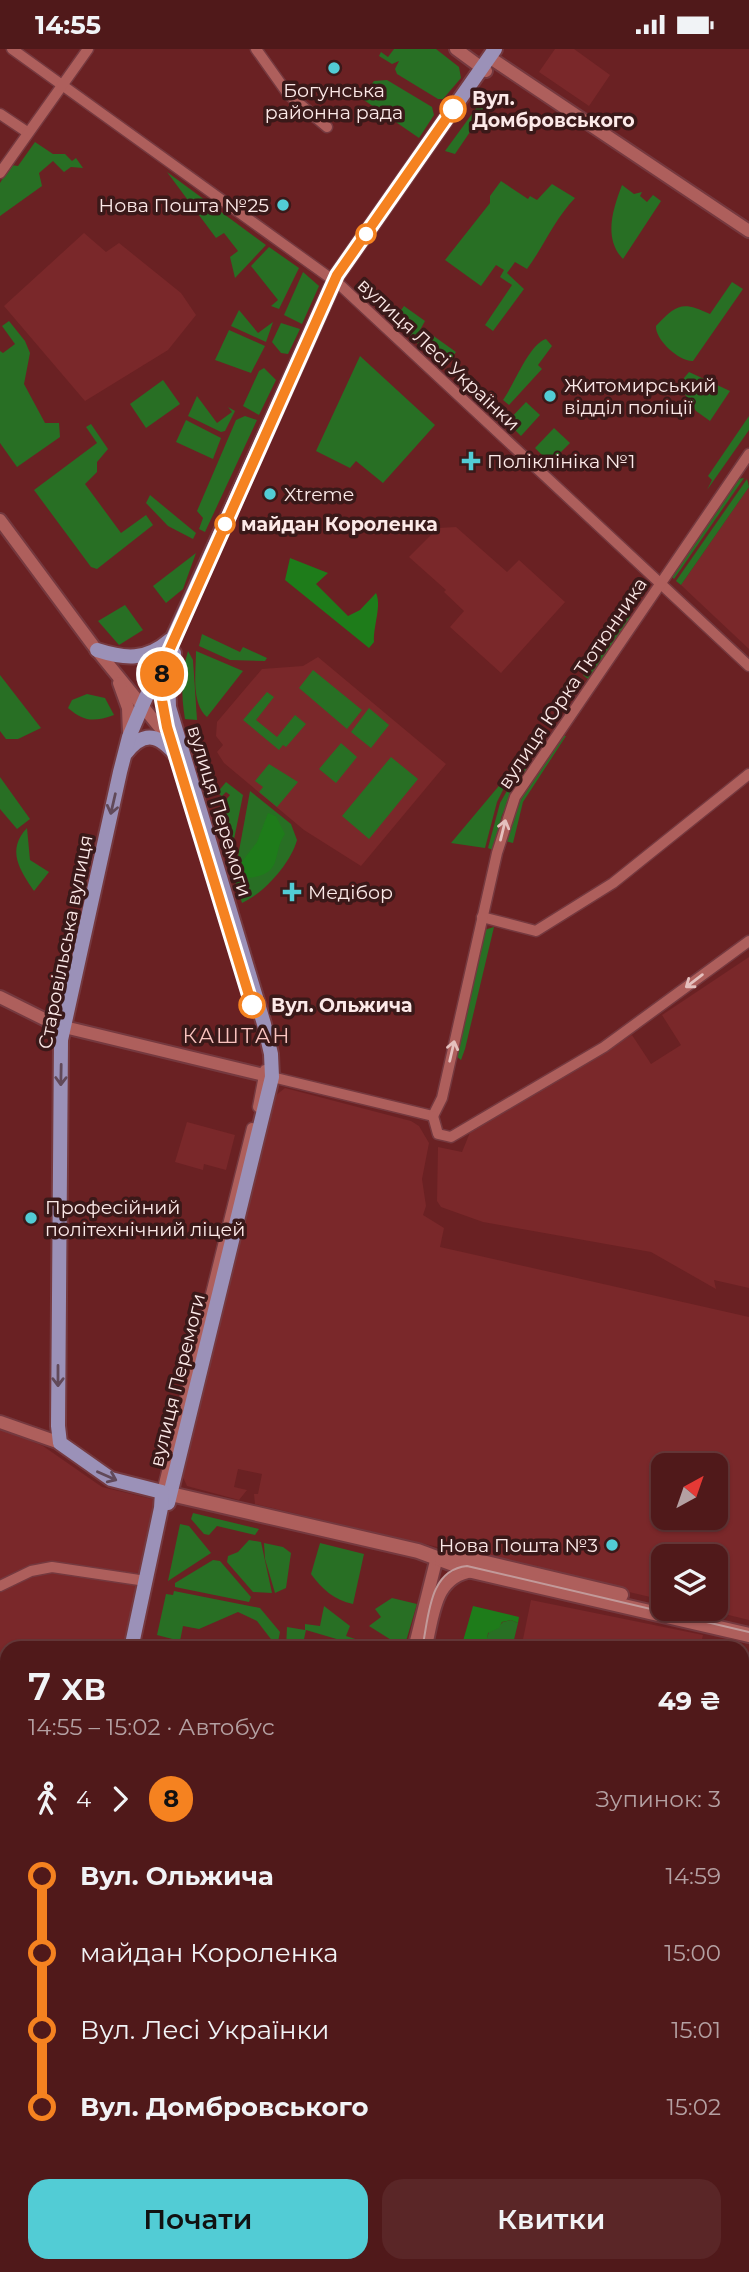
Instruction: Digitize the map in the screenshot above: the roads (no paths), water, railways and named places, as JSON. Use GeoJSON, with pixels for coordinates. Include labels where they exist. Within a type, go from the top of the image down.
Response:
{"type":"FeatureCollection","features":[{"type":"Feature","properties":{"kind":"main road","name":"вулиця Перемоги"},"geometry":{"type":"LineString","coordinates":[[175,634],[337,283],[491,59]]}},
{"type":"Feature","properties":{"kind":"main road","name":"вулиця Перемоги"},"geometry":{"type":"LineString","coordinates":[[133,1641],[162,1508],[268,1077],[271,1054],[169,708],[167,690],[171,661],[337,283]]}},
{"type":"Feature","properties":{"kind":"main road"},"geometry":{"type":"LineString","coordinates":[[142,704],[175,634]]}},
{"type":"Feature","properties":{"kind":"main road"},"geometry":{"type":"LineString","coordinates":[[97,650],[118,657],[137,658],[157,650],[175,634]]}},
{"type":"Feature","properties":{"kind":"main road","name":"Старовільська вулиця"},"geometry":{"type":"LineString","coordinates":[[60,1443],[60,1082],[64,1027],[129,737],[142,704]]}},
{"type":"Feature","properties":{"kind":"main road"},"geometry":{"type":"LineString","coordinates":[[125,754],[144,737],[160,741],[175,752],[187,767]]}},
{"type":"Feature","properties":{"kind":"main road"},"geometry":{"type":"LineString","coordinates":[[60,1443],[111,1479],[440,1558],[457,1556],[651,1602]]}},
{"type":"Feature","properties":{"kind":"main road","name":"вулиця Перемоги"},"geometry":{"type":"LineString","coordinates":[[138,1641],[166,1493]]}},
{"type":"Feature","properties":{"kind":"main road"},"geometry":{"type":"LineString","coordinates":[[440,1558],[449,1565],[472,1571],[749,1635]]}},
{"type":"Feature","properties":{"kind":"main road"},"geometry":{"type":"LineString","coordinates":[[728,1620],[749,1625]]}},
{"type":"Feature","properties":{"kind":"street","name":"вулиця Лесі Українки"},"geometry":{"type":"LineString","coordinates":[[12,49],[337,283],[749,666]]}},
{"type":"Feature","properties":{"kind":"street"},"geometry":{"type":"LineString","coordinates":[[0,173],[88,49]]}},
{"type":"Feature","properties":{"kind":"street"},"geometry":{"type":"LineString","coordinates":[[256,49],[288,94],[327,127]]}},
{"type":"Feature","properties":{"kind":"street"},"geometry":{"type":"LineString","coordinates":[[456,49],[491,59],[749,231]]}},
{"type":"Feature","properties":{"kind":"street"},"geometry":{"type":"LineString","coordinates":[[0,114],[27,132]]}},
{"type":"Feature","properties":{"kind":"street","name":"вулиця Юрка Тютюнника"},"geometry":{"type":"LineString","coordinates":[[433,1116],[442,1097],[506,817],[515,797],[749,454]]}},
{"type":"Feature","properties":{"kind":"street"},"geometry":{"type":"LineString","coordinates":[[0,520],[97,650],[169,736],[187,767]]}},
{"type":"Feature","properties":{"kind":"street","name":"вулиця Перемоги"},"geometry":{"type":"LineString","coordinates":[[169,648],[161,688],[169,736],[260,1036],[268,1077]]}},
{"type":"Feature","properties":{"kind":"street"},"geometry":{"type":"LineString","coordinates":[[108,664],[128,708],[129,737]]}},
{"type":"Feature","properties":{"kind":"street"},"geometry":{"type":"LineString","coordinates":[[482,918],[536,931],[613,883],[749,774]]}},
{"type":"Feature","properties":{"kind":"street"},"geometry":{"type":"LineString","coordinates":[[0,997],[46,1022],[64,1027],[433,1116],[438,1134],[451,1137],[604,1047],[749,941]]}},
{"type":"Feature","properties":{"kind":"street"},"geometry":{"type":"LineString","coordinates":[[0,1422],[60,1443]]}},
{"type":"Feature","properties":{"kind":"street"},"geometry":{"type":"LineString","coordinates":[[416,1641],[440,1558]]}},
{"type":"Feature","properties":{"kind":"street"},"geometry":{"type":"LineString","coordinates":[[0,1586],[31,1571],[51,1567],[146,1581]]}},
{"type":"Feature","properties":{"kind":"street"},"geometry":{"type":"LineString","coordinates":[[427,1641],[442,1588],[453,1576],[472,1571]]}},
{"type":"Feature","properties":{"kind":"tram line"},"geometry":{"type":"LineString","coordinates":[[423,1641],[432,1597],[437,1586],[444,1576],[454,1569],[467,1566],[749,1632]]}},
{"type":"Feature","properties":{"kind":"place","name":"Богунська районна рада"},"geometry":{"type":"Point","coordinates":[334,68]}},
{"type":"Feature","properties":{"kind":"place","name":"Вул. Домбровського"},"geometry":{"type":"Point","coordinates":[453,109]}},
{"type":"Feature","properties":{"kind":"place","name":"Нова Пошта №25"},"geometry":{"type":"Point","coordinates":[283,205]}},
{"type":"Feature","properties":{"kind":"place","name":"Житомирський відділ поліції"},"geometry":{"type":"Point","coordinates":[550,396]}},
{"type":"Feature","properties":{"kind":"place","name":"Поліклініка №1"},"geometry":{"type":"Point","coordinates":[471,461]}},
{"type":"Feature","properties":{"kind":"place","name":"Xtreme"},"geometry":{"type":"Point","coordinates":[270,494]}},
{"type":"Feature","properties":{"kind":"place","name":"майдан Короленка"},"geometry":{"type":"Point","coordinates":[225,524]}},
{"type":"Feature","properties":{"kind":"place","name":"Медібор"},"geometry":{"type":"Point","coordinates":[292,892]}},
{"type":"Feature","properties":{"kind":"place","name":"Вул. Ольжича"},"geometry":{"type":"Point","coordinates":[252,1005]}},
{"type":"Feature","properties":{"kind":"place","name":"Професійний політехнічний ліцей"},"geometry":{"type":"Point","coordinates":[31,1218]}},
{"type":"Feature","properties":{"kind":"place","name":"Нова Пошта №3"},"geometry":{"type":"Point","coordinates":[612,1545]}},
{"type":"Feature","properties":{"kind":"district","name":"КАШТАН"},"geometry":{"type":"Point","coordinates":[237,1036]}}]}
